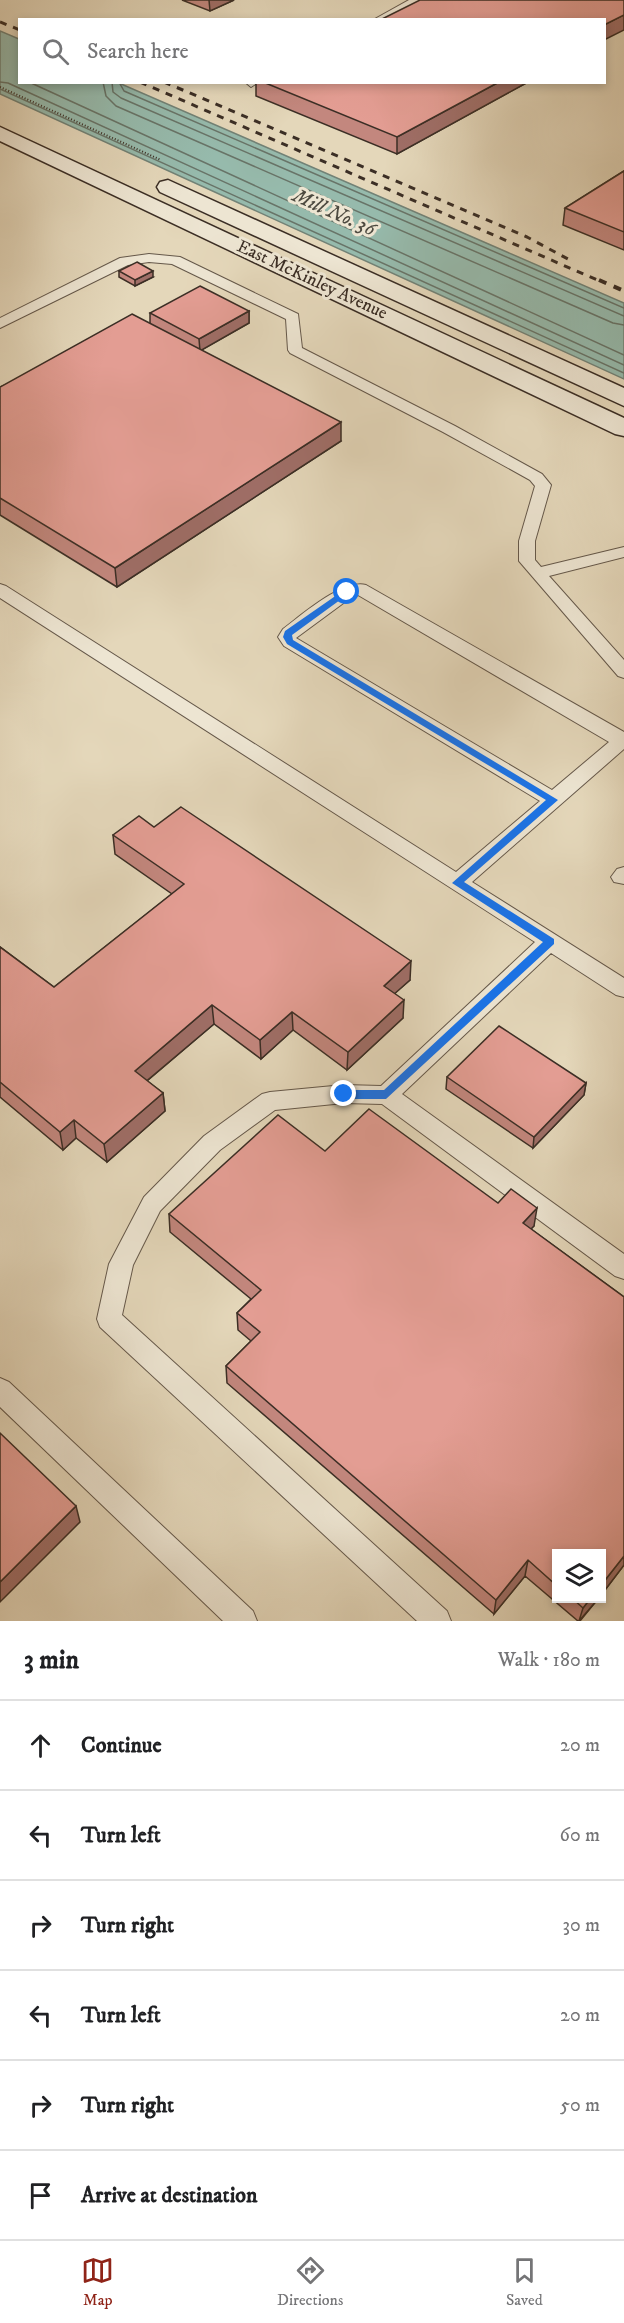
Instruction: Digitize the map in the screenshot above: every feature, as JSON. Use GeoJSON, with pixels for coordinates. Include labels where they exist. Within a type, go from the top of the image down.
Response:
{"type":"FeatureCollection","features":[{"type":"Feature","properties":{"kind":"main road"},"geometry":{"type":"LineString","coordinates":[[0,110],[97,154]]}},
{"type":"Feature","properties":{"kind":"main road","name":"East McKinley Avenue"},"geometry":{"type":"LineString","coordinates":[[0,133],[624,428]]}},
{"type":"Feature","properties":{"kind":"main road","name":"East McKinley Avenue"},"geometry":{"type":"LineString","coordinates":[[151,179],[624,398]]}},
{"type":"Feature","properties":{"kind":"lane"},"geometry":{"type":"LineString","coordinates":[[382,18],[418,0]]}},
{"type":"Feature","properties":{"kind":"lane"},"geometry":{"type":"LineString","coordinates":[[0,324],[125,261],[164,258],[187,265],[293,317],[295,350],[449,429],[536,477],[543,485],[527,541],[527,561],[624,672]]}},
{"type":"Feature","properties":{"kind":"lane"},"geometry":{"type":"LineString","coordinates":[[538,573],[624,552]]}},
{"type":"Feature","properties":{"kind":"lane"},"geometry":{"type":"LineString","coordinates":[[457,883],[623,740],[360,589],[347,592],[289,633],[287,637],[290,642],[553,800]]}},
{"type":"Feature","properties":{"kind":"lane"},"geometry":{"type":"LineString","coordinates":[[0,590],[624,989]]}},
{"type":"Feature","properties":{"kind":"lane"},"geometry":{"type":"LineString","coordinates":[[386,1095],[550,941]]}},
{"type":"Feature","properties":{"kind":"lane"},"geometry":{"type":"LineString","coordinates":[[437,1621],[108,1319],[121,1264],[152,1204],[212,1143],[270,1101],[344,1094],[386,1095],[624,1268]]}},
{"type":"Feature","properties":{"kind":"lane"},"geometry":{"type":"LineString","coordinates":[[0,1390],[243,1621]]}},
{"type":"Feature","properties":{"kind":"water","name":"Mill No. 36"},"geometry":{"type":"Polygon","coordinates":[[[0,31],[18,39],[18,84],[121,84],[624,303],[624,379],[0,94],[0,31]]]}},
{"type":"Feature","properties":{"kind":"building"},"geometry":{"type":"Polygon","coordinates":[[[420,0],[624,0],[624,15],[606,24],[606,18],[384,18],[420,0]]]}},
{"type":"Feature","properties":{"kind":"building"},"geometry":{"type":"Polygon","coordinates":[[[268,84],[495,84],[397,137],[268,84]]]}},
{"type":"Feature","properties":{"kind":"building"},"geometry":{"type":"Polygon","coordinates":[[[624,171],[624,232],[565,208],[624,171]]]}},
{"type":"Feature","properties":{"kind":"building"},"geometry":{"type":"Polygon","coordinates":[[[137,262],[153,271],[135,280],[119,271],[137,262]]]}},
{"type":"Feature","properties":{"kind":"building"},"geometry":{"type":"Polygon","coordinates":[[[200,286],[249,311],[199,339],[150,313],[200,286]]]}},
{"type":"Feature","properties":{"kind":"building"},"geometry":{"type":"Polygon","coordinates":[[[132,314],[341,422],[115,568],[0,498],[0,387],[132,314]]]}},
{"type":"Feature","properties":{"kind":"building"},"geometry":{"type":"Polygon","coordinates":[[[181,807],[411,961],[384,986],[404,1000],[348,1052],[292,1012],[260,1040],[212,1005],[135,1071],[163,1093],[104,1144],[74,1120],[60,1132],[0,1082],[0,947],[54,987],[184,884],[113,835],[139,816],[154,827],[181,807]]]}},
{"type":"Feature","properties":{"kind":"building"},"geometry":{"type":"Polygon","coordinates":[[[499,1026],[586,1083],[534,1137],[447,1077],[499,1026]]]}},
{"type":"Feature","properties":{"kind":"building"},"geometry":{"type":"Polygon","coordinates":[[[369,1109],[498,1203],[511,1189],[537,1208],[523,1223],[624,1297],[624,1556],[606,1579],[606,1549],[552,1549],[552,1581],[528,1560],[496,1600],[226,1366],[260,1332],[237,1313],[261,1290],[169,1214],[278,1115],[325,1151],[369,1109]]]}},
{"type":"Feature","properties":{"kind":"building"},"geometry":{"type":"Polygon","coordinates":[[[0,1433],[76,1506],[0,1582],[0,1433]]]}},
{"type":"Feature","properties":{"kind":"building"},"geometry":{"type":"Polygon","coordinates":[[[577,1603],[587,1603],[583,1608],[577,1603]]]}},
{"type":"Feature","properties":{"kind":"railway"},"geometry":{"type":"LineString","coordinates":[[0,22],[18,29]]}},
{"type":"Feature","properties":{"kind":"railway"},"geometry":{"type":"LineString","coordinates":[[145,84],[602,282]]}},
{"type":"Feature","properties":{"kind":"railway"},"geometry":{"type":"LineString","coordinates":[[169,84],[527,237],[568,259]]}},
{"type":"Feature","properties":{"kind":"railway"},"geometry":{"type":"LineString","coordinates":[[599,280],[624,291]]}},
{"type":"Feature","properties":{"kind":"route"},"geometry":{"type":"LineString","coordinates":[[344,1094],[386,1095],[550,941],[457,883],[553,800],[290,642],[287,637],[289,633],[347,592]]}}]}
